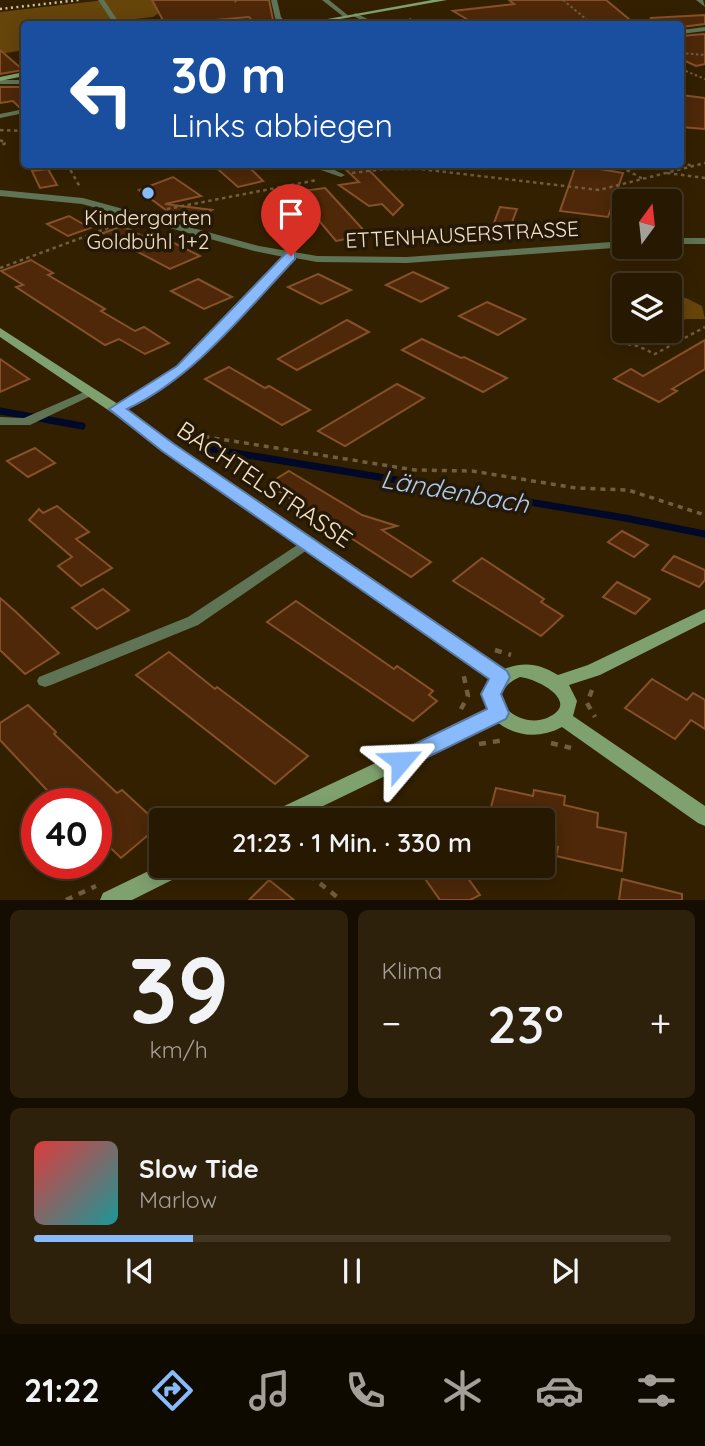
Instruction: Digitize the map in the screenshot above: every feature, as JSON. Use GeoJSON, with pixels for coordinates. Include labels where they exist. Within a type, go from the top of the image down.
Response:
{"type":"FeatureCollection","features":[{"type":"Feature","properties":{"kind":"street"},"geometry":{"type":"LineString","coordinates":[[101,0],[115,21]]}},
{"type":"Feature","properties":{"kind":"street"},"geometry":{"type":"LineString","coordinates":[[321,21],[444,0]]}},
{"type":"Feature","properties":{"kind":"street"},"geometry":{"type":"LineString","coordinates":[[699,0],[705,5]]}},
{"type":"Feature","properties":{"kind":"street"},"geometry":{"type":"LineString","coordinates":[[351,16],[365,21]]}},
{"type":"Feature","properties":{"kind":"street"},"geometry":{"type":"LineString","coordinates":[[684,32],[705,29]]}},
{"type":"Feature","properties":{"kind":"street"},"geometry":{"type":"LineString","coordinates":[[0,81],[21,75]]}},
{"type":"Feature","properties":{"kind":"street","name":"ETTENHAUSERSTRASSE"},"geometry":{"type":"LineString","coordinates":[[0,193],[69,199],[291,256],[336,260],[407,260],[612,245]]}},
{"type":"Feature","properties":{"kind":"street"},"geometry":{"type":"LineString","coordinates":[[682,241],[705,241]]}},
{"type":"Feature","properties":{"kind":"street"},"geometry":{"type":"LineString","coordinates":[[116,409],[141,397],[182,369],[291,256]]}},
{"type":"Feature","properties":{"kind":"street","name":"BACHTELSTRASSE"},"geometry":{"type":"LineString","coordinates":[[0,332],[116,409],[168,448],[500,677]]}},
{"type":"Feature","properties":{"kind":"street"},"geometry":{"type":"LineString","coordinates":[[558,682],[594,670],[705,615]]}},
{"type":"Feature","properties":{"kind":"street"},"geometry":{"type":"LineString","coordinates":[[529,670],[550,676],[558,682],[567,696],[566,711],[562,718],[546,727],[525,728],[506,720],[499,713],[491,694],[500,677],[509,672],[529,670]]}},
{"type":"Feature","properties":{"kind":"street"},"geometry":{"type":"LineString","coordinates":[[299,808],[499,713]]}},
{"type":"Feature","properties":{"kind":"street"},"geometry":{"type":"LineString","coordinates":[[562,718],[705,817]]}},
{"type":"Feature","properties":{"kind":"street"},"geometry":{"type":"LineString","coordinates":[[110,900],[155,878]]}},
{"type":"Feature","properties":{"kind":"lane"},"geometry":{"type":"LineString","coordinates":[[274,0],[281,21]]}},
{"type":"Feature","properties":{"kind":"lane"},"geometry":{"type":"LineString","coordinates":[[325,0],[351,16]]}},
{"type":"Feature","properties":{"kind":"lane"},"geometry":{"type":"LineString","coordinates":[[0,81],[21,82]]}},
{"type":"Feature","properties":{"kind":"lane"},"geometry":{"type":"LineString","coordinates":[[0,116],[21,112]]}},
{"type":"Feature","properties":{"kind":"lane"},"geometry":{"type":"LineString","coordinates":[[325,168],[341,175]]}},
{"type":"Feature","properties":{"kind":"lane"},"geometry":{"type":"LineString","coordinates":[[0,421],[26,422],[91,392]]}},
{"type":"Feature","properties":{"kind":"lane"},"geometry":{"type":"LineString","coordinates":[[45,681],[193,621],[308,543]]}},
{"type":"Feature","properties":{"kind":"path"},"geometry":{"type":"LineString","coordinates":[[563,0],[589,21]]}},
{"type":"Feature","properties":{"kind":"path"},"geometry":{"type":"LineString","coordinates":[[684,54],[705,55]]}},
{"type":"Feature","properties":{"kind":"path"},"geometry":{"type":"LineString","coordinates":[[684,70],[705,79]]}},
{"type":"Feature","properties":{"kind":"path"},"geometry":{"type":"LineString","coordinates":[[0,130],[21,131]]}},
{"type":"Feature","properties":{"kind":"path"},"geometry":{"type":"LineString","coordinates":[[0,140],[6,143],[0,146]]}},
{"type":"Feature","properties":{"kind":"path"},"geometry":{"type":"LineString","coordinates":[[684,163],[692,166]]}},
{"type":"Feature","properties":{"kind":"path"},"geometry":{"type":"LineString","coordinates":[[0,268],[139,216],[341,175],[384,169],[420,169],[596,190],[705,163]]}},
{"type":"Feature","properties":{"kind":"path"},"geometry":{"type":"LineString","coordinates":[[69,168],[80,187],[69,199]]}},
{"type":"Feature","properties":{"kind":"path"},"geometry":{"type":"LineString","coordinates":[[625,168],[643,179]]}},
{"type":"Feature","properties":{"kind":"path"},"geometry":{"type":"LineString","coordinates":[[665,173],[705,177]]}},
{"type":"Feature","properties":{"kind":"path"},"geometry":{"type":"LineString","coordinates":[[682,339],[705,327]]}},
{"type":"Feature","properties":{"kind":"path"},"geometry":{"type":"LineString","coordinates":[[620,343],[638,346],[655,354],[675,343]]}},
{"type":"Feature","properties":{"kind":"path"},"geometry":{"type":"LineString","coordinates":[[184,440],[201,436],[415,470],[472,471],[576,488],[628,490],[705,515]]}},
{"type":"Feature","properties":{"kind":"path"},"geometry":{"type":"LineString","coordinates":[[454,717],[467,704],[469,690],[459,662]]}},
{"type":"Feature","properties":{"kind":"path"},"geometry":{"type":"LineString","coordinates":[[598,687],[589,692],[587,703],[595,718],[604,725]]}},
{"type":"Feature","properties":{"kind":"path"},"geometry":{"type":"LineString","coordinates":[[313,878],[341,900]]}},
{"type":"Feature","properties":{"kind":"shaded area"},"geometry":{"type":"Polygon","coordinates":[[[105,0],[152,0],[159,13],[153,17],[116,21],[21,21],[21,50],[0,54],[0,12],[105,0]]]}},
{"type":"Feature","properties":{"kind":"shaded area"},"geometry":{"type":"Polygon","coordinates":[[[682,298],[702,306],[705,319],[682,320],[682,298]]]}},
{"type":"Feature","properties":{"kind":"building"},"geometry":{"type":"Polygon","coordinates":[[[152,0],[269,0],[273,20],[253,21],[249,17],[163,21],[152,0]]]}},
{"type":"Feature","properties":{"kind":"building"},"geometry":{"type":"Polygon","coordinates":[[[509,0],[606,0],[631,21],[470,21],[453,11],[514,4],[509,0]]]}},
{"type":"Feature","properties":{"kind":"building"},"geometry":{"type":"Polygon","coordinates":[[[705,15],[705,24],[684,27],[684,21],[657,21],[650,18],[705,15]]]}},
{"type":"Feature","properties":{"kind":"building"},"geometry":{"type":"Polygon","coordinates":[[[705,34],[705,64],[696,66],[684,60],[684,36],[705,34]]]}},
{"type":"Feature","properties":{"kind":"building"},"geometry":{"type":"Polygon","coordinates":[[[0,50],[21,70],[0,74],[0,50]]]}},
{"type":"Feature","properties":{"kind":"building"},"geometry":{"type":"Polygon","coordinates":[[[0,87],[21,87],[21,107],[13,101],[0,103],[0,87]]]}},
{"type":"Feature","properties":{"kind":"building"},"geometry":{"type":"Polygon","coordinates":[[[684,95],[705,98],[705,129],[684,127],[684,95]]]}},
{"type":"Feature","properties":{"kind":"building"},"geometry":{"type":"Polygon","coordinates":[[[217,168],[250,168],[263,181],[238,187],[217,168]]]}},
{"type":"Feature","properties":{"kind":"building"},"geometry":{"type":"Polygon","coordinates":[[[344,168],[367,168],[403,205],[393,215],[382,204],[369,206],[339,185],[359,182],[344,168]]]}},
{"type":"Feature","properties":{"kind":"building"},"geometry":{"type":"Polygon","coordinates":[[[575,168],[623,173],[618,189],[612,189],[612,205],[608,217],[560,211],[575,168]]]}},
{"type":"Feature","properties":{"kind":"building"},"geometry":{"type":"Polygon","coordinates":[[[48,169],[57,185],[40,188],[32,171],[48,169]]]}},
{"type":"Feature","properties":{"kind":"building"},"geometry":{"type":"Polygon","coordinates":[[[173,177],[201,196],[165,204],[212,210],[189,224],[182,222],[139,190],[173,177]]]}},
{"type":"Feature","properties":{"kind":"building"},"geometry":{"type":"Polygon","coordinates":[[[325,188],[368,235],[336,241],[295,192],[325,188]]]}},
{"type":"Feature","properties":{"kind":"building"},"geometry":{"type":"Polygon","coordinates":[[[500,207],[517,209],[511,225],[494,223],[500,207]]]}},
{"type":"Feature","properties":{"kind":"building"},"geometry":{"type":"Polygon","coordinates":[[[69,216],[90,228],[68,236],[47,224],[69,216]]]}},
{"type":"Feature","properties":{"kind":"building"},"geometry":{"type":"Polygon","coordinates":[[[122,226],[144,237],[152,232],[200,256],[170,269],[125,245],[118,248],[95,236],[122,226]]]}},
{"type":"Feature","properties":{"kind":"building"},"geometry":{"type":"Polygon","coordinates":[[[31,260],[53,273],[48,275],[105,309],[101,311],[135,331],[144,327],[169,343],[145,354],[119,339],[105,345],[16,287],[23,285],[1,271],[31,260]]]}},
{"type":"Feature","properties":{"kind":"building"},"geometry":{"type":"Polygon","coordinates":[[[413,272],[448,288],[421,302],[386,285],[413,272]]]}},
{"type":"Feature","properties":{"kind":"building"},"geometry":{"type":"Polygon","coordinates":[[[318,274],[351,290],[321,304],[288,287],[318,274]]]}},
{"type":"Feature","properties":{"kind":"building"},"geometry":{"type":"Polygon","coordinates":[[[198,279],[232,297],[204,309],[171,291],[198,279]]]}},
{"type":"Feature","properties":{"kind":"building"},"geometry":{"type":"Polygon","coordinates":[[[487,302],[525,319],[498,335],[459,316],[487,302]]]}},
{"type":"Feature","properties":{"kind":"building"},"geometry":{"type":"Polygon","coordinates":[[[347,320],[369,332],[297,370],[278,359],[347,320]]]}},
{"type":"Feature","properties":{"kind":"building"},"geometry":{"type":"Polygon","coordinates":[[[422,339],[507,378],[483,392],[402,350],[422,339]]]}},
{"type":"Feature","properties":{"kind":"building"},"geometry":{"type":"Polygon","coordinates":[[[705,340],[705,369],[672,389],[677,391],[659,402],[614,379],[631,369],[643,376],[705,340]]]}},
{"type":"Feature","properties":{"kind":"building"},"geometry":{"type":"Polygon","coordinates":[[[0,359],[29,379],[0,392],[0,359]]]}},
{"type":"Feature","properties":{"kind":"building"},"geometry":{"type":"Polygon","coordinates":[[[229,367],[310,410],[282,425],[205,379],[229,367]]]}},
{"type":"Feature","properties":{"kind":"building"},"geometry":{"type":"Polygon","coordinates":[[[397,384],[424,398],[345,446],[318,431],[397,384]]]}},
{"type":"Feature","properties":{"kind":"building"},"geometry":{"type":"Polygon","coordinates":[[[35,448],[55,463],[28,477],[7,461],[35,448]]]}},
{"type":"Feature","properties":{"kind":"building"},"geometry":{"type":"Polygon","coordinates":[[[289,471],[362,515],[397,526],[382,530],[431,562],[411,577],[268,484],[289,471]]]}},
{"type":"Feature","properties":{"kind":"building"},"geometry":{"type":"Polygon","coordinates":[[[57,506],[89,532],[76,539],[112,568],[81,586],[58,566],[72,557],[29,520],[39,509],[43,513],[57,506]]]}},
{"type":"Feature","properties":{"kind":"building"},"geometry":{"type":"Polygon","coordinates":[[[622,531],[648,545],[634,557],[608,542],[622,531]]]}},
{"type":"Feature","properties":{"kind":"building"},"geometry":{"type":"Polygon","coordinates":[[[674,556],[705,570],[705,580],[699,587],[662,570],[674,556]]]}},
{"type":"Feature","properties":{"kind":"building"},"geometry":{"type":"Polygon","coordinates":[[[482,558],[544,599],[541,602],[563,616],[541,636],[453,581],[482,558]]]}},
{"type":"Feature","properties":{"kind":"building"},"geometry":{"type":"Polygon","coordinates":[[[617,582],[650,599],[635,614],[603,597],[617,582]]]}},
{"type":"Feature","properties":{"kind":"building"},"geometry":{"type":"Polygon","coordinates":[[[103,589],[129,610],[97,629],[72,608],[103,589]]]}},
{"type":"Feature","properties":{"kind":"building"},"geometry":{"type":"Polygon","coordinates":[[[0,598],[59,653],[25,674],[0,650],[0,598]]]}},
{"type":"Feature","properties":{"kind":"building"},"geometry":{"type":"Polygon","coordinates":[[[296,601],[394,669],[397,666],[433,691],[429,695],[437,701],[413,721],[267,622],[296,601]]]}},
{"type":"Feature","properties":{"kind":"building"},"geometry":{"type":"Polygon","coordinates":[[[169,652],[308,756],[275,784],[136,675],[169,652]]]}},
{"type":"Feature","properties":{"kind":"building"},"geometry":{"type":"Polygon","coordinates":[[[652,679],[687,700],[693,693],[705,700],[705,729],[691,720],[675,739],[625,708],[652,679]]]}},
{"type":"Feature","properties":{"kind":"building"},"geometry":{"type":"Polygon","coordinates":[[[28,705],[56,732],[54,734],[112,788],[45,788],[0,740],[0,723],[28,705]]]}},
{"type":"Feature","properties":{"kind":"building"},"geometry":{"type":"Polygon","coordinates":[[[112,788],[117,793],[122,790],[149,815],[149,834],[121,858],[112,849],[112,788]]]}},
{"type":"Feature","properties":{"kind":"building"},"geometry":{"type":"Polygon","coordinates":[[[496,788],[533,796],[534,790],[565,796],[564,805],[598,813],[597,827],[626,833],[622,871],[556,856],[558,847],[555,846],[555,808],[491,808],[496,788]]]}},
{"type":"Feature","properties":{"kind":"building"},"geometry":{"type":"Polygon","coordinates":[[[424,878],[468,878],[480,895],[470,900],[440,900],[424,878]]]}},
{"type":"Feature","properties":{"kind":"building"},"geometry":{"type":"Polygon","coordinates":[[[622,879],[682,894],[682,900],[619,900],[622,879]]]}},
{"type":"Feature","properties":{"kind":"building"},"geometry":{"type":"Polygon","coordinates":[[[269,880],[294,900],[249,900],[269,880]]]}},
{"type":"Feature","properties":{"kind":"waterway"},"geometry":{"type":"LineString","coordinates":[[0,411],[82,426]]}},
{"type":"Feature","properties":{"kind":"waterway","name":"Ländenbach"},"geometry":{"type":"LineString","coordinates":[[205,448],[625,518],[705,534]]}},
{"type":"Feature","properties":{"kind":"railway"},"geometry":{"type":"LineString","coordinates":[[0,9],[79,0]]}},
{"type":"Feature","properties":{"kind":"place","name":"Kindergarten Goldbühl 1+2"},"geometry":{"type":"Point","coordinates":[148,193]}},
{"type":"Feature","properties":{"kind":"route"},"geometry":{"type":"LineString","coordinates":[[291,256],[182,369],[141,397],[116,409],[168,448],[500,677],[491,694],[499,713],[401,761]]}}]}
